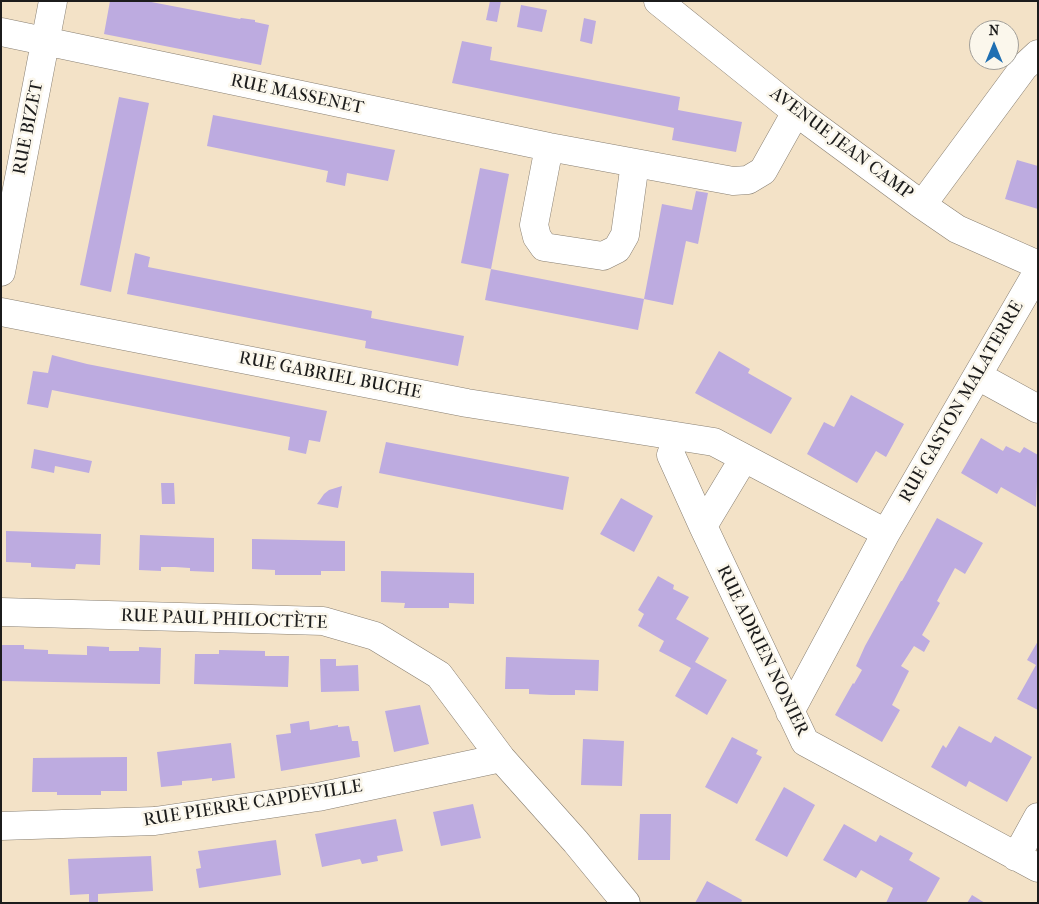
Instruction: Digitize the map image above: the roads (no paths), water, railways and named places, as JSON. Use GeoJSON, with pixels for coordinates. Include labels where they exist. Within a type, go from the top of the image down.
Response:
{"type":"FeatureCollection","features":[{"type":"Feature","properties":{"kind":"street","name":"RUE BIZET"},"geometry":{"type":"LineString","coordinates":[[1,272],[53,1]]}},
{"type":"Feature","properties":{"kind":"street","name":"AVENUE JEAN CAMP"},"geometry":{"type":"LineString","coordinates":[[658,1],[796,112],[922,205],[957,229],[1038,265]]}},
{"type":"Feature","properties":{"kind":"street"},"geometry":{"type":"LineString","coordinates":[[1,32],[46,42]]}},
{"type":"Feature","properties":{"kind":"street","name":"RUE MASSENET"},"geometry":{"type":"LineString","coordinates":[[46,42],[548,147],[733,181],[748,180],[763,170],[796,112]]}},
{"type":"Feature","properties":{"kind":"street"},"geometry":{"type":"LineString","coordinates":[[922,205],[1024,67],[1038,54]]}},
{"type":"Feature","properties":{"kind":"street"},"geometry":{"type":"LineString","coordinates":[[548,147],[534,225],[537,237],[544,247],[603,256],[617,249],[625,235],[635,163]]}},
{"type":"Feature","properties":{"kind":"street","name":"RUE GASTON MALATERRE"},"geometry":{"type":"LineString","coordinates":[[790,712],[886,533],[1038,271]]}},
{"type":"Feature","properties":{"kind":"street","name":"RUE GABRIEL BUCHE"},"geometry":{"type":"LineString","coordinates":[[1,312],[665,444]]}},
{"type":"Feature","properties":{"kind":"street"},"geometry":{"type":"LineString","coordinates":[[978,376],[1038,409]]}},
{"type":"Feature","properties":{"kind":"street"},"geometry":{"type":"LineString","coordinates":[[665,444],[714,442],[886,533]]}},
{"type":"Feature","properties":{"kind":"street","name":"RUE ADRIEN NONIER"},"geometry":{"type":"LineString","coordinates":[[665,444],[805,742],[1027,862]]}},
{"type":"Feature","properties":{"kind":"street"},"geometry":{"type":"LineString","coordinates":[[703,526],[744,458]]}},
{"type":"Feature","properties":{"kind":"street","name":"RUE PAUL PHILOCTÈTE"},"geometry":{"type":"LineString","coordinates":[[1,612],[323,621],[375,636],[439,675],[501,758],[626,903]]}},
{"type":"Feature","properties":{"kind":"street","name":"RUE PIERRE CAPDEVILLE"},"geometry":{"type":"LineString","coordinates":[[1,826],[155,821],[318,797],[501,758]]}},
{"type":"Feature","properties":{"kind":"street"},"geometry":{"type":"LineString","coordinates":[[1027,862],[1038,817]]}}]}
